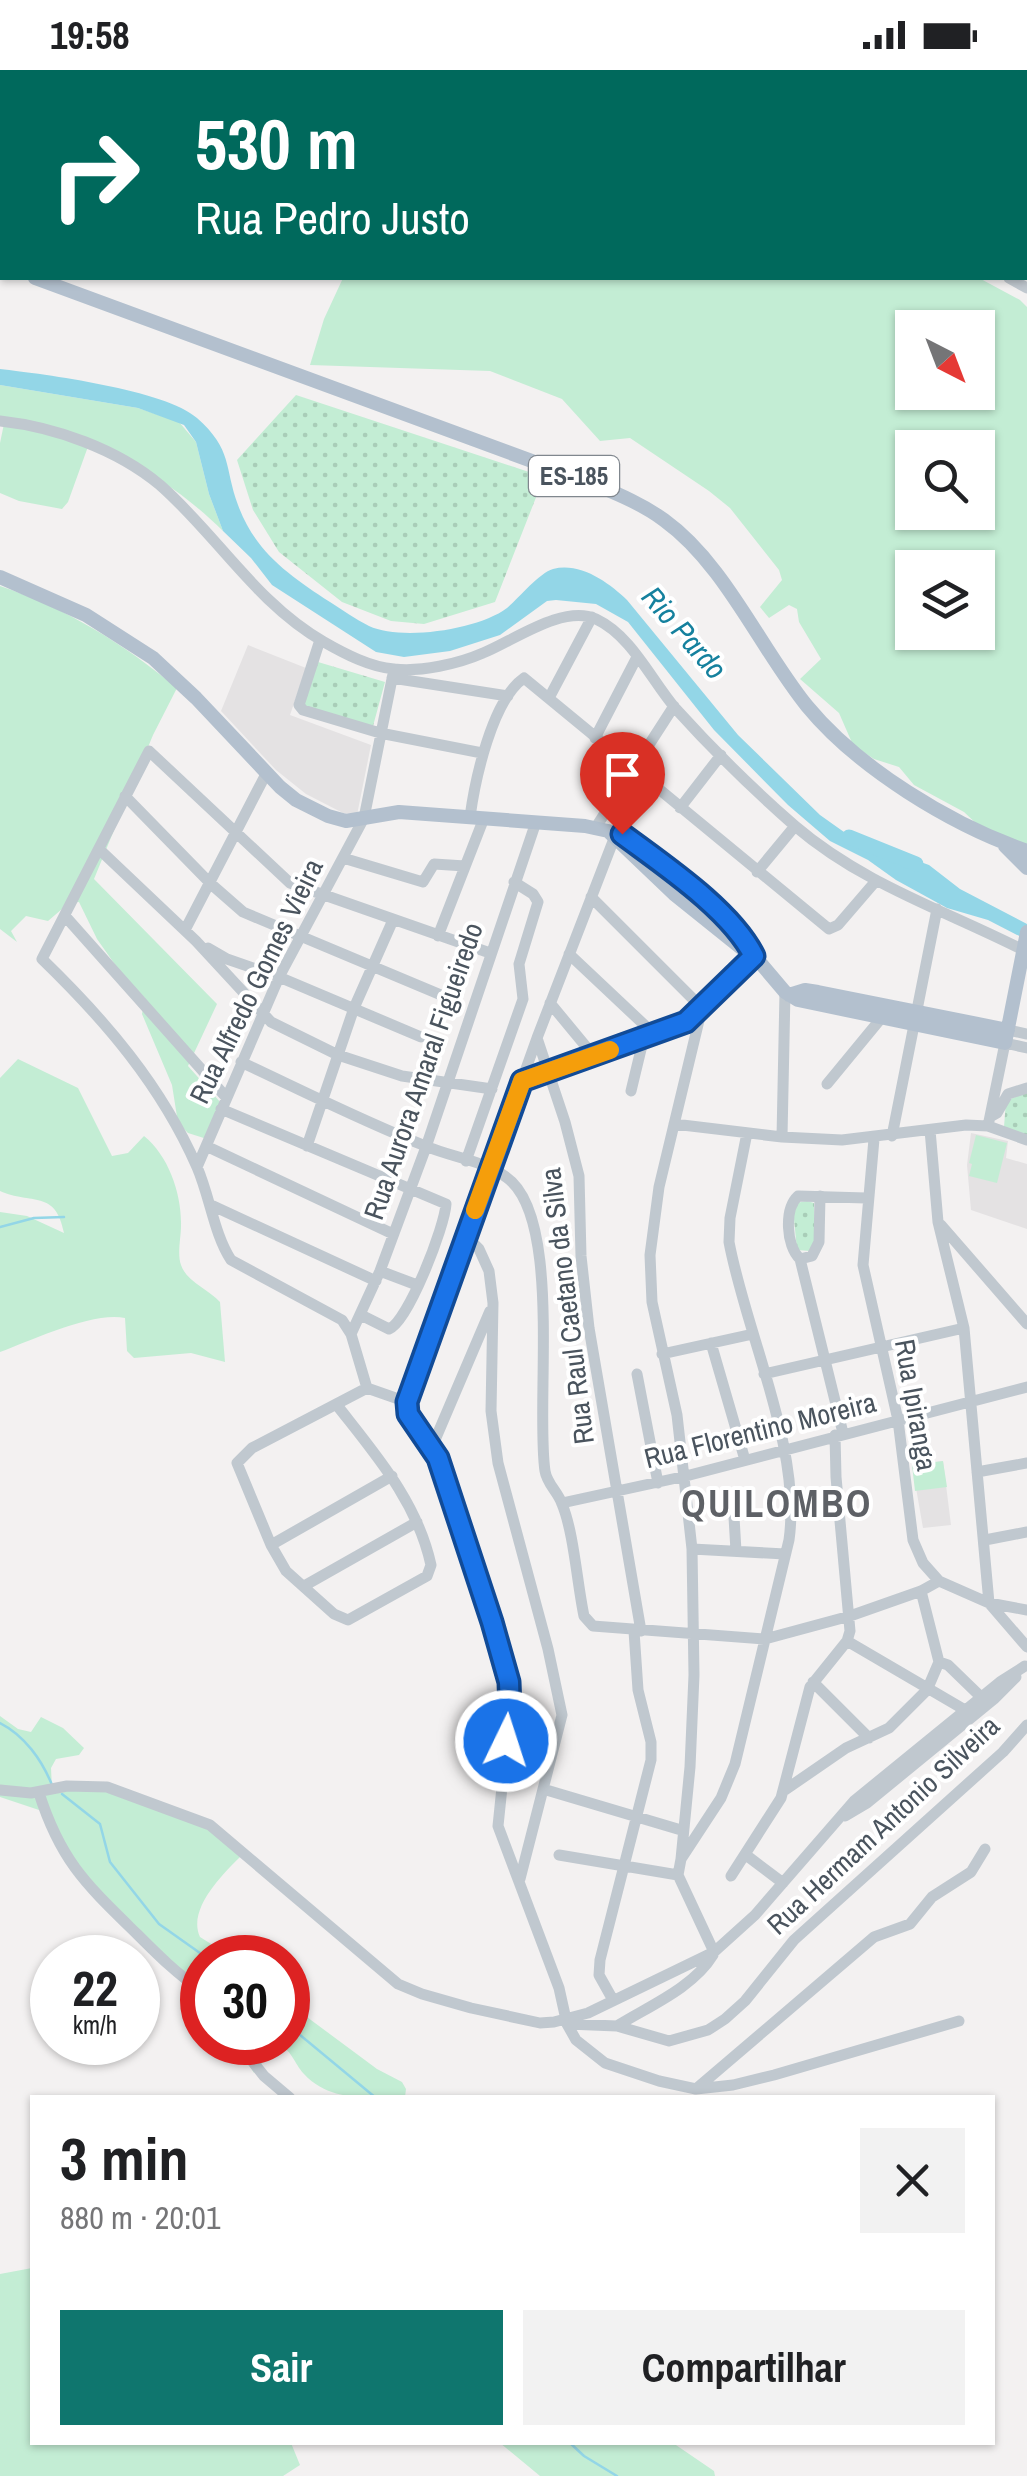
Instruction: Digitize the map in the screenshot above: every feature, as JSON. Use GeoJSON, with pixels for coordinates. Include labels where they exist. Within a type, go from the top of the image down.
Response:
{"type":"FeatureCollection","features":[{"type":"Feature","properties":{"kind":"main road","name":"ES-185"},"geometry":{"type":"LineString","coordinates":[[40,280],[590,482],[652,511],[690,544],[806,705],[847,748],[950,817],[1027,851]]}},
{"type":"Feature","properties":{"kind":"main road"},"geometry":{"type":"LineString","coordinates":[[0,578],[86,615],[153,658],[266,774],[296,800],[318,812],[341,820],[392,812],[536,822],[609,832],[722,915],[750,944],[753,955],[787,994],[802,1001],[883,1016],[914,1017]]}},
{"type":"Feature","properties":{"kind":"main road"},"geometry":{"type":"LineString","coordinates":[[1000,842],[1027,868]]}},
{"type":"Feature","properties":{"kind":"main road"},"geometry":{"type":"LineString","coordinates":[[787,994],[804,990],[1006,1036],[1026,944]]}},
{"type":"Feature","properties":{"kind":"street"},"geometry":{"type":"LineString","coordinates":[[0,421],[57,432],[149,477],[270,602],[320,640],[392,674],[508,696]]}},
{"type":"Feature","properties":{"kind":"street"},"geometry":{"type":"LineString","coordinates":[[392,674],[474,656],[538,626],[570,617],[592,617],[613,631],[674,706],[721,755],[830,855],[875,882],[1026,944]]}},
{"type":"Feature","properties":{"kind":"street"},"geometry":{"type":"LineString","coordinates":[[549,698],[592,617]]}},
{"type":"Feature","properties":{"kind":"street"},"geometry":{"type":"LineString","coordinates":[[320,640],[299,706],[303,710],[380,733],[482,753]]}},
{"type":"Feature","properties":{"kind":"street"},"geometry":{"type":"LineString","coordinates":[[595,738],[637,657]]}},
{"type":"Feature","properties":{"kind":"street","name":"Rua Alfredo Gomes Vieira"},"geometry":{"type":"LineString","coordinates":[[197,1168],[279,977],[364,818],[392,674]]}},
{"type":"Feature","properties":{"kind":"street"},"geometry":{"type":"LineString","coordinates":[[438,936],[465,866],[477,818],[482,753],[508,696],[517,682],[526,678],[831,930],[875,882]]}},
{"type":"Feature","properties":{"kind":"street"},"geometry":{"type":"LineString","coordinates":[[674,706],[632,768],[590,898],[407,1402],[408,1414],[432,1447],[453,1499],[509,1682],[510,1710],[497,1822],[576,2040],[605,2063],[659,2082],[696,2089],[774,2076],[958,2021]]}},
{"type":"Feature","properties":{"kind":"street"},"geometry":{"type":"LineString","coordinates":[[367,1388],[352,1334],[335,1314],[232,1260],[197,1168],[168,1112],[120,1039],[42,959],[149,751],[290,883],[490,953]]}},
{"type":"Feature","properties":{"kind":"street"},"geometry":{"type":"LineString","coordinates":[[680,808],[721,755]]}},
{"type":"Feature","properties":{"kind":"street"},"geometry":{"type":"LineString","coordinates":[[185,930],[266,774]]}},
{"type":"Feature","properties":{"kind":"street"},"geometry":{"type":"LineString","coordinates":[[125,796],[243,912],[441,995]]}},
{"type":"Feature","properties":{"kind":"street","name":"Rua Aurora Amaral Figueiredo"},"geometry":{"type":"LineString","coordinates":[[352,1334],[426,1147],[536,822]]}},
{"type":"Feature","properties":{"kind":"street"},"geometry":{"type":"LineString","coordinates":[[757,872],[795,826]]}},
{"type":"Feature","properties":{"kind":"street"},"geometry":{"type":"LineString","coordinates":[[100,850],[196,940],[274,1025],[338,1055],[402,1076],[492,1088]]}},
{"type":"Feature","properties":{"kind":"street"},"geometry":{"type":"LineString","coordinates":[[343,858],[423,882],[434,864],[465,866]]}},
{"type":"Feature","properties":{"kind":"street"},"geometry":{"type":"LineString","coordinates":[[466,1161],[524,1000],[520,958],[538,904],[533,894],[514,882]]}},
{"type":"Feature","properties":{"kind":"street"},"geometry":{"type":"LineString","coordinates":[[590,898],[702,1008]]}},
{"type":"Feature","properties":{"kind":"street"},"geometry":{"type":"LineString","coordinates":[[892,1136],[937,908]]}},
{"type":"Feature","properties":{"kind":"street"},"geometry":{"type":"LineString","coordinates":[[66,916],[223,1103],[307,1146],[442,1200],[447,1207],[417,1285],[394,1328],[361,1316]]}},
{"type":"Feature","properties":{"kind":"street"},"geometry":{"type":"LineString","coordinates":[[307,1146],[354,1008],[393,920]]}},
{"type":"Feature","properties":{"kind":"street"},"geometry":{"type":"LineString","coordinates":[[196,940],[227,959],[421,1036]]}},
{"type":"Feature","properties":{"kind":"street"},"geometry":{"type":"LineString","coordinates":[[569,954],[649,1036]]}},
{"type":"Feature","properties":{"kind":"street"},"geometry":{"type":"LineString","coordinates":[[522,1081],[686,1022],[753,955]]}},
{"type":"Feature","properties":{"kind":"street"},"geometry":{"type":"LineString","coordinates":[[782,1137],[787,994]]}},
{"type":"Feature","properties":{"kind":"street"},"geometry":{"type":"LineString","coordinates":[[550,1003],[593,1056]]}},
{"type":"Feature","properties":{"kind":"street"},"geometry":{"type":"LineString","coordinates":[[702,1008],[655,1206],[650,1255],[652,1302],[686,1476],[696,1633],[690,1766],[678,1875],[714,1952]]}},
{"type":"Feature","properties":{"kind":"street"},"geometry":{"type":"LineString","coordinates":[[827,1084],[883,1016]]}},
{"type":"Feature","properties":{"kind":"street"},"geometry":{"type":"LineString","coordinates":[[1006,1036],[1027,1034]]}},
{"type":"Feature","properties":{"kind":"street"},"geometry":{"type":"LineString","coordinates":[[631,1091],[649,1036]]}},
{"type":"Feature","properties":{"kind":"street"},"geometry":{"type":"LineString","coordinates":[[1006,1036],[1027,1048]]}},
{"type":"Feature","properties":{"kind":"street"},"geometry":{"type":"LineString","coordinates":[[989,1122],[1006,1036]]}},
{"type":"Feature","properties":{"kind":"street","name":"Rua Raul Caetano da Silva"},"geometry":{"type":"LineString","coordinates":[[537,1038],[578,1176],[589,1328],[638,1631],[638,1690],[652,1750],[599,1975],[612,2000]]}},
{"type":"Feature","properties":{"kind":"street"},"geometry":{"type":"LineString","coordinates":[[241,1062],[426,1147],[490,1168],[513,1184],[527,1203],[544,1330],[546,1474],[562,1502],[584,1616],[593,1626],[765,1638],[850,1616],[921,1592],[939,1580],[989,1603],[1027,1610]]}},
{"type":"Feature","properties":{"kind":"street"},"geometry":{"type":"LineString","coordinates":[[989,1122],[1008,1094],[1027,1088]]}},
{"type":"Feature","properties":{"kind":"street"},"geometry":{"type":"LineString","coordinates":[[674,1124],[782,1137],[874,1138],[989,1122],[1027,1140]]}},
{"type":"Feature","properties":{"kind":"street"},"geometry":{"type":"LineString","coordinates":[[930,1130],[938,1222],[964,1328],[989,1603],[1027,1648]]}},
{"type":"Feature","properties":{"kind":"street"},"geometry":{"type":"LineString","coordinates":[[681,1859],[730,1779],[792,1511],[783,1449],[728,1236],[747,1133]]}},
{"type":"Feature","properties":{"kind":"street","name":"Rua Ipiranga"},"geometry":{"type":"LineString","coordinates":[[874,1138],[862,1265],[898,1420],[913,1540],[923,1563],[939,1580]]}},
{"type":"Feature","properties":{"kind":"street"},"geometry":{"type":"LineString","coordinates":[[206,1146],[394,1234]]}},
{"type":"Feature","properties":{"kind":"street"},"geometry":{"type":"LineString","coordinates":[[731,1876],[785,1790],[814,1682],[846,1642],[850,1616],[836,1477],[839,1434],[800,1259],[792,1249],[790,1203],[798,1196],[866,1198]]}},
{"type":"Feature","properties":{"kind":"street"},"geometry":{"type":"LineString","coordinates":[[800,1259],[812,1256],[818,1247],[820,1196]]}},
{"type":"Feature","properties":{"kind":"street"},"geometry":{"type":"LineString","coordinates":[[211,1206],[378,1276],[417,1285]]}},
{"type":"Feature","properties":{"kind":"street"},"geometry":{"type":"LineString","coordinates":[[938,1222],[1027,1324]]}},
{"type":"Feature","properties":{"kind":"street"},"geometry":{"type":"LineString","coordinates":[[466,1236],[490,1270],[491,1395],[498,1462],[562,1715],[520,1880]]}},
{"type":"Feature","properties":{"kind":"street"},"geometry":{"type":"LineString","coordinates":[[432,1447],[493,1302]]}},
{"type":"Feature","properties":{"kind":"street"},"geometry":{"type":"LineString","coordinates":[[764,1374],[964,1328]]}},
{"type":"Feature","properties":{"kind":"street"},"geometry":{"type":"LineString","coordinates":[[662,1354],[753,1334]]}},
{"type":"Feature","properties":{"kind":"street"},"geometry":{"type":"LineString","coordinates":[[711,1343],[745,1460]]}},
{"type":"Feature","properties":{"kind":"street"},"geometry":{"type":"LineString","coordinates":[[637,1374],[658,1482]]}},
{"type":"Feature","properties":{"kind":"street","name":"Rua Florentino Moreira"},"geometry":{"type":"LineString","coordinates":[[562,1502],[686,1476],[1027,1386]]}},
{"type":"Feature","properties":{"kind":"street"},"geometry":{"type":"LineString","coordinates":[[336,1404],[392,1476],[430,1559],[429,1573],[348,1620],[334,1614],[286,1570],[237,1467],[238,1459],[252,1448],[336,1404],[367,1388],[407,1402]]}},
{"type":"Feature","properties":{"kind":"street"},"geometry":{"type":"LineString","coordinates":[[977,1472],[1027,1463]]}},
{"type":"Feature","properties":{"kind":"street"},"geometry":{"type":"LineString","coordinates":[[271,1545],[392,1476]]}},
{"type":"Feature","properties":{"kind":"street"},"geometry":{"type":"LineString","coordinates":[[734,1517],[736,1551]]}},
{"type":"Feature","properties":{"kind":"street"},"geometry":{"type":"LineString","coordinates":[[304,1586],[416,1522]]}},
{"type":"Feature","properties":{"kind":"street"},"geometry":{"type":"LineString","coordinates":[[985,1540],[1027,1532]]}},
{"type":"Feature","properties":{"kind":"street"},"geometry":{"type":"LineString","coordinates":[[692,1549],[785,1554]]}},
{"type":"Feature","properties":{"kind":"street"},"geometry":{"type":"LineString","coordinates":[[785,1790],[830,1758],[889,1728],[926,1690],[938,1662],[921,1592]]}},
{"type":"Feature","properties":{"kind":"street"},"geometry":{"type":"LineString","coordinates":[[846,1642],[965,1710]]}},
{"type":"Feature","properties":{"kind":"street"},"geometry":{"type":"LineString","coordinates":[[938,1662],[948,1665],[981,1697]]}},
{"type":"Feature","properties":{"kind":"street"},"geometry":{"type":"LineString","coordinates":[[617,2026],[690,1979],[734,1937],[854,1801],[1026,1665]]}},
{"type":"Feature","properties":{"kind":"street"},"geometry":{"type":"LineString","coordinates":[[841,1818],[867,1802],[994,1699],[1026,1665]]}},
{"type":"Feature","properties":{"kind":"street"},"geometry":{"type":"LineString","coordinates":[[814,1682],[869,1738]]}},
{"type":"Feature","properties":{"kind":"street","name":"Rua Hermam Antonio Silveira"},"geometry":{"type":"LineString","coordinates":[[0,1790],[39,1793],[67,1786],[107,1788],[202,1822],[223,1835],[268,1878],[398,1984],[434,1998],[540,2022],[617,2026],[669,2041],[708,2030],[725,2019],[745,2001],[794,1940],[1003,1752],[1027,1725]]}},
{"type":"Feature","properties":{"kind":"street"},"geometry":{"type":"LineString","coordinates":[[544,1789],[681,1830]]}},
{"type":"Feature","properties":{"kind":"street"},"geometry":{"type":"LineString","coordinates":[[39,1793],[46,1818],[74,1869],[102,1902],[180,1976]]}},
{"type":"Feature","properties":{"kind":"street"},"geometry":{"type":"LineString","coordinates":[[696,2089],[874,1938],[908,1926],[932,1897],[971,1872],[985,1849]]}},
{"type":"Feature","properties":{"kind":"street"},"geometry":{"type":"LineString","coordinates":[[746,1855],[783,1883]]}},
{"type":"Feature","properties":{"kind":"street"},"geometry":{"type":"LineString","coordinates":[[559,1856],[678,1875]]}},
{"type":"Feature","properties":{"kind":"street"},"geometry":{"type":"LineString","coordinates":[[567,2022],[714,1952]]}},
{"type":"Feature","properties":{"kind":"street"},"geometry":{"type":"LineString","coordinates":[[255,2065],[286,2095]]}},
{"type":"Feature","properties":{"kind":"shaded area"},"geometry":{"type":"Polygon","coordinates":[[[248,645],[306,668],[290,715],[371,745],[357,815],[343,813],[306,794],[276,770],[221,711],[248,645]]]}},
{"type":"Feature","properties":{"kind":"shaded area"},"geometry":{"type":"Polygon","coordinates":[[[971,1133],[1008,1141],[1006,1158],[1027,1164],[1027,1229],[971,1210],[967,1165],[971,1133]]]}},
{"type":"Feature","properties":{"kind":"shaded area"},"geometry":{"type":"Polygon","coordinates":[[[943,1461],[951,1525],[923,1528],[912,1465],[943,1461]]]}},
{"type":"Feature","properties":{"kind":"green space"},"geometry":{"type":"Polygon","coordinates":[[[342,280],[983,280],[1020,300],[1027,307],[1027,845],[982,829],[964,812],[914,785],[899,767],[874,759],[853,745],[839,713],[800,679],[821,659],[799,622],[797,609],[789,605],[769,618],[760,607],[782,580],[779,570],[730,508],[630,438],[600,441],[562,399],[490,371],[310,365],[324,319],[342,280]]]}},
{"type":"Feature","properties":{"kind":"green space"},"geometry":{"type":"Polygon","coordinates":[[[0,385],[138,408],[179,422],[196,442],[223,531],[161,480],[90,441],[62,509],[0,493],[0,443],[5,419],[0,418],[0,385]]]}},
{"type":"Feature","properties":{"kind":"green space"},"geometry":{"type":"Polygon","coordinates":[[[296,395],[544,477],[495,602],[424,624],[391,621],[342,602],[279,552],[253,510],[237,460],[296,395]]]}},
{"type":"Feature","properties":{"kind":"green space"},"geometry":{"type":"Polygon","coordinates":[[[0,586],[93,629],[177,688],[153,735],[94,879],[217,1004],[188,1066],[221,1103],[207,1139],[188,1133],[178,1123],[172,1085],[142,1014],[145,998],[97,939],[79,902],[69,903],[48,921],[26,916],[11,931],[17,942],[0,929],[0,586]]]}},
{"type":"Feature","properties":{"kind":"green space"},"geometry":{"type":"Polygon","coordinates":[[[318,662],[385,682],[373,726],[303,706],[318,662]]]}},
{"type":"Feature","properties":{"kind":"green space"},"geometry":{"type":"Polygon","coordinates":[[[18,1059],[78,1088],[112,1156],[128,1153],[144,1136],[160,1154],[179,1202],[181,1265],[193,1281],[220,1302],[225,1362],[191,1353],[134,1358],[127,1351],[125,1318],[112,1317],[63,1328],[0,1352],[0,1212],[27,1216],[64,1233],[60,1219],[48,1204],[0,1191],[0,1078],[18,1059]]]}},
{"type":"Feature","properties":{"kind":"green space"},"geometry":{"type":"Polygon","coordinates":[[[1027,1092],[1027,1135],[1004,1127],[1006,1101],[1027,1092]]]}},
{"type":"Feature","properties":{"kind":"green space"},"geometry":{"type":"Polygon","coordinates":[[[976,1135],[1007,1143],[997,1183],[969,1176],[976,1135]]]}},
{"type":"Feature","properties":{"kind":"green space"},"geometry":{"type":"Polygon","coordinates":[[[796,1203],[814,1203],[814,1248],[810,1251],[797,1250],[793,1209],[796,1203]]]}},
{"type":"Feature","properties":{"kind":"green space"},"geometry":{"type":"Polygon","coordinates":[[[943,1461],[947,1487],[915,1491],[912,1465],[943,1461]]]}},
{"type":"Feature","properties":{"kind":"green space"},"geometry":{"type":"Polygon","coordinates":[[[0,1716],[18,1729],[31,1732],[41,1717],[63,1728],[84,1748],[79,1755],[56,1759],[51,1768],[52,1789],[82,1784],[203,1824],[241,1856],[203,1904],[198,1915],[199,1935],[180,1935],[180,1971],[160,1953],[160,1935],[141,1935],[99,1897],[45,1812],[0,1797],[0,1716]]]}},
{"type":"Feature","properties":{"kind":"green space"},"geometry":{"type":"Polygon","coordinates":[[[310,2019],[377,2069],[402,2082],[405,2095],[338,2094],[304,2074],[298,2065],[310,2065],[310,2019]]]}},
{"type":"Feature","properties":{"kind":"green space"},"geometry":{"type":"Polygon","coordinates":[[[30,2268],[30,2445],[292,2445],[300,2465],[283,2476],[0,2476],[0,2274],[30,2268]]]}},
{"type":"Feature","properties":{"kind":"green space"},"geometry":{"type":"Polygon","coordinates":[[[502,2445],[676,2445],[714,2471],[715,2476],[540,2476],[502,2445]]]}},
{"type":"Feature","properties":{"kind":"water"},"geometry":{"type":"Polygon","coordinates":[[[0,369],[133,392],[159,399],[197,418],[217,440],[245,522],[264,549],[301,582],[369,626],[400,633],[459,627],[507,608],[547,571],[574,568],[594,576],[627,600],[738,735],[820,815],[851,837],[929,865],[960,889],[1027,924],[1027,940],[988,920],[947,908],[830,841],[788,805],[714,730],[628,622],[596,604],[547,601],[500,635],[450,651],[404,657],[376,652],[272,585],[223,531],[196,442],[184,425],[138,408],[0,385],[0,369]]]}},
{"type":"Feature","properties":{"kind":"waterway","name":"Rio Pardo"},"geometry":{"type":"LineString","coordinates":[[849,837],[916,864]]}},
{"type":"Feature","properties":{"kind":"waterway"},"geometry":{"type":"LineString","coordinates":[[0,1227],[34,1218],[64,1217]]}},
{"type":"Feature","properties":{"kind":"waterway"},"geometry":{"type":"LineString","coordinates":[[0,1723],[31,1749],[52,1785]]}},
{"type":"Feature","properties":{"kind":"waterway"},"geometry":{"type":"LineString","coordinates":[[62,1794],[100,1824],[110,1862],[159,1924],[180,1939]]}},
{"type":"Feature","properties":{"kind":"waterway"},"geometry":{"type":"LineString","coordinates":[[310,2043],[372,2095]]}},
{"type":"Feature","properties":{"kind":"waterway"},"geometry":{"type":"LineString","coordinates":[[572,2445],[617,2476]]}},
{"type":"Feature","properties":{"kind":"slow traffic"},"geometry":{"type":"LineString","coordinates":[[475,1210],[522,1081],[610,1050]]}},
{"type":"Feature","properties":{"kind":"district","name":"QUILOMBO"},"geometry":{"type":"Point","coordinates":[777,1504]}},
{"type":"Feature","properties":{"kind":"route"},"geometry":{"type":"LineString","coordinates":[[506,1741],[509,1682],[492,1622],[438,1458],[408,1414],[407,1402],[522,1081],[686,1022],[754,956],[750,944],[730,923],[622,834]]}}]}
